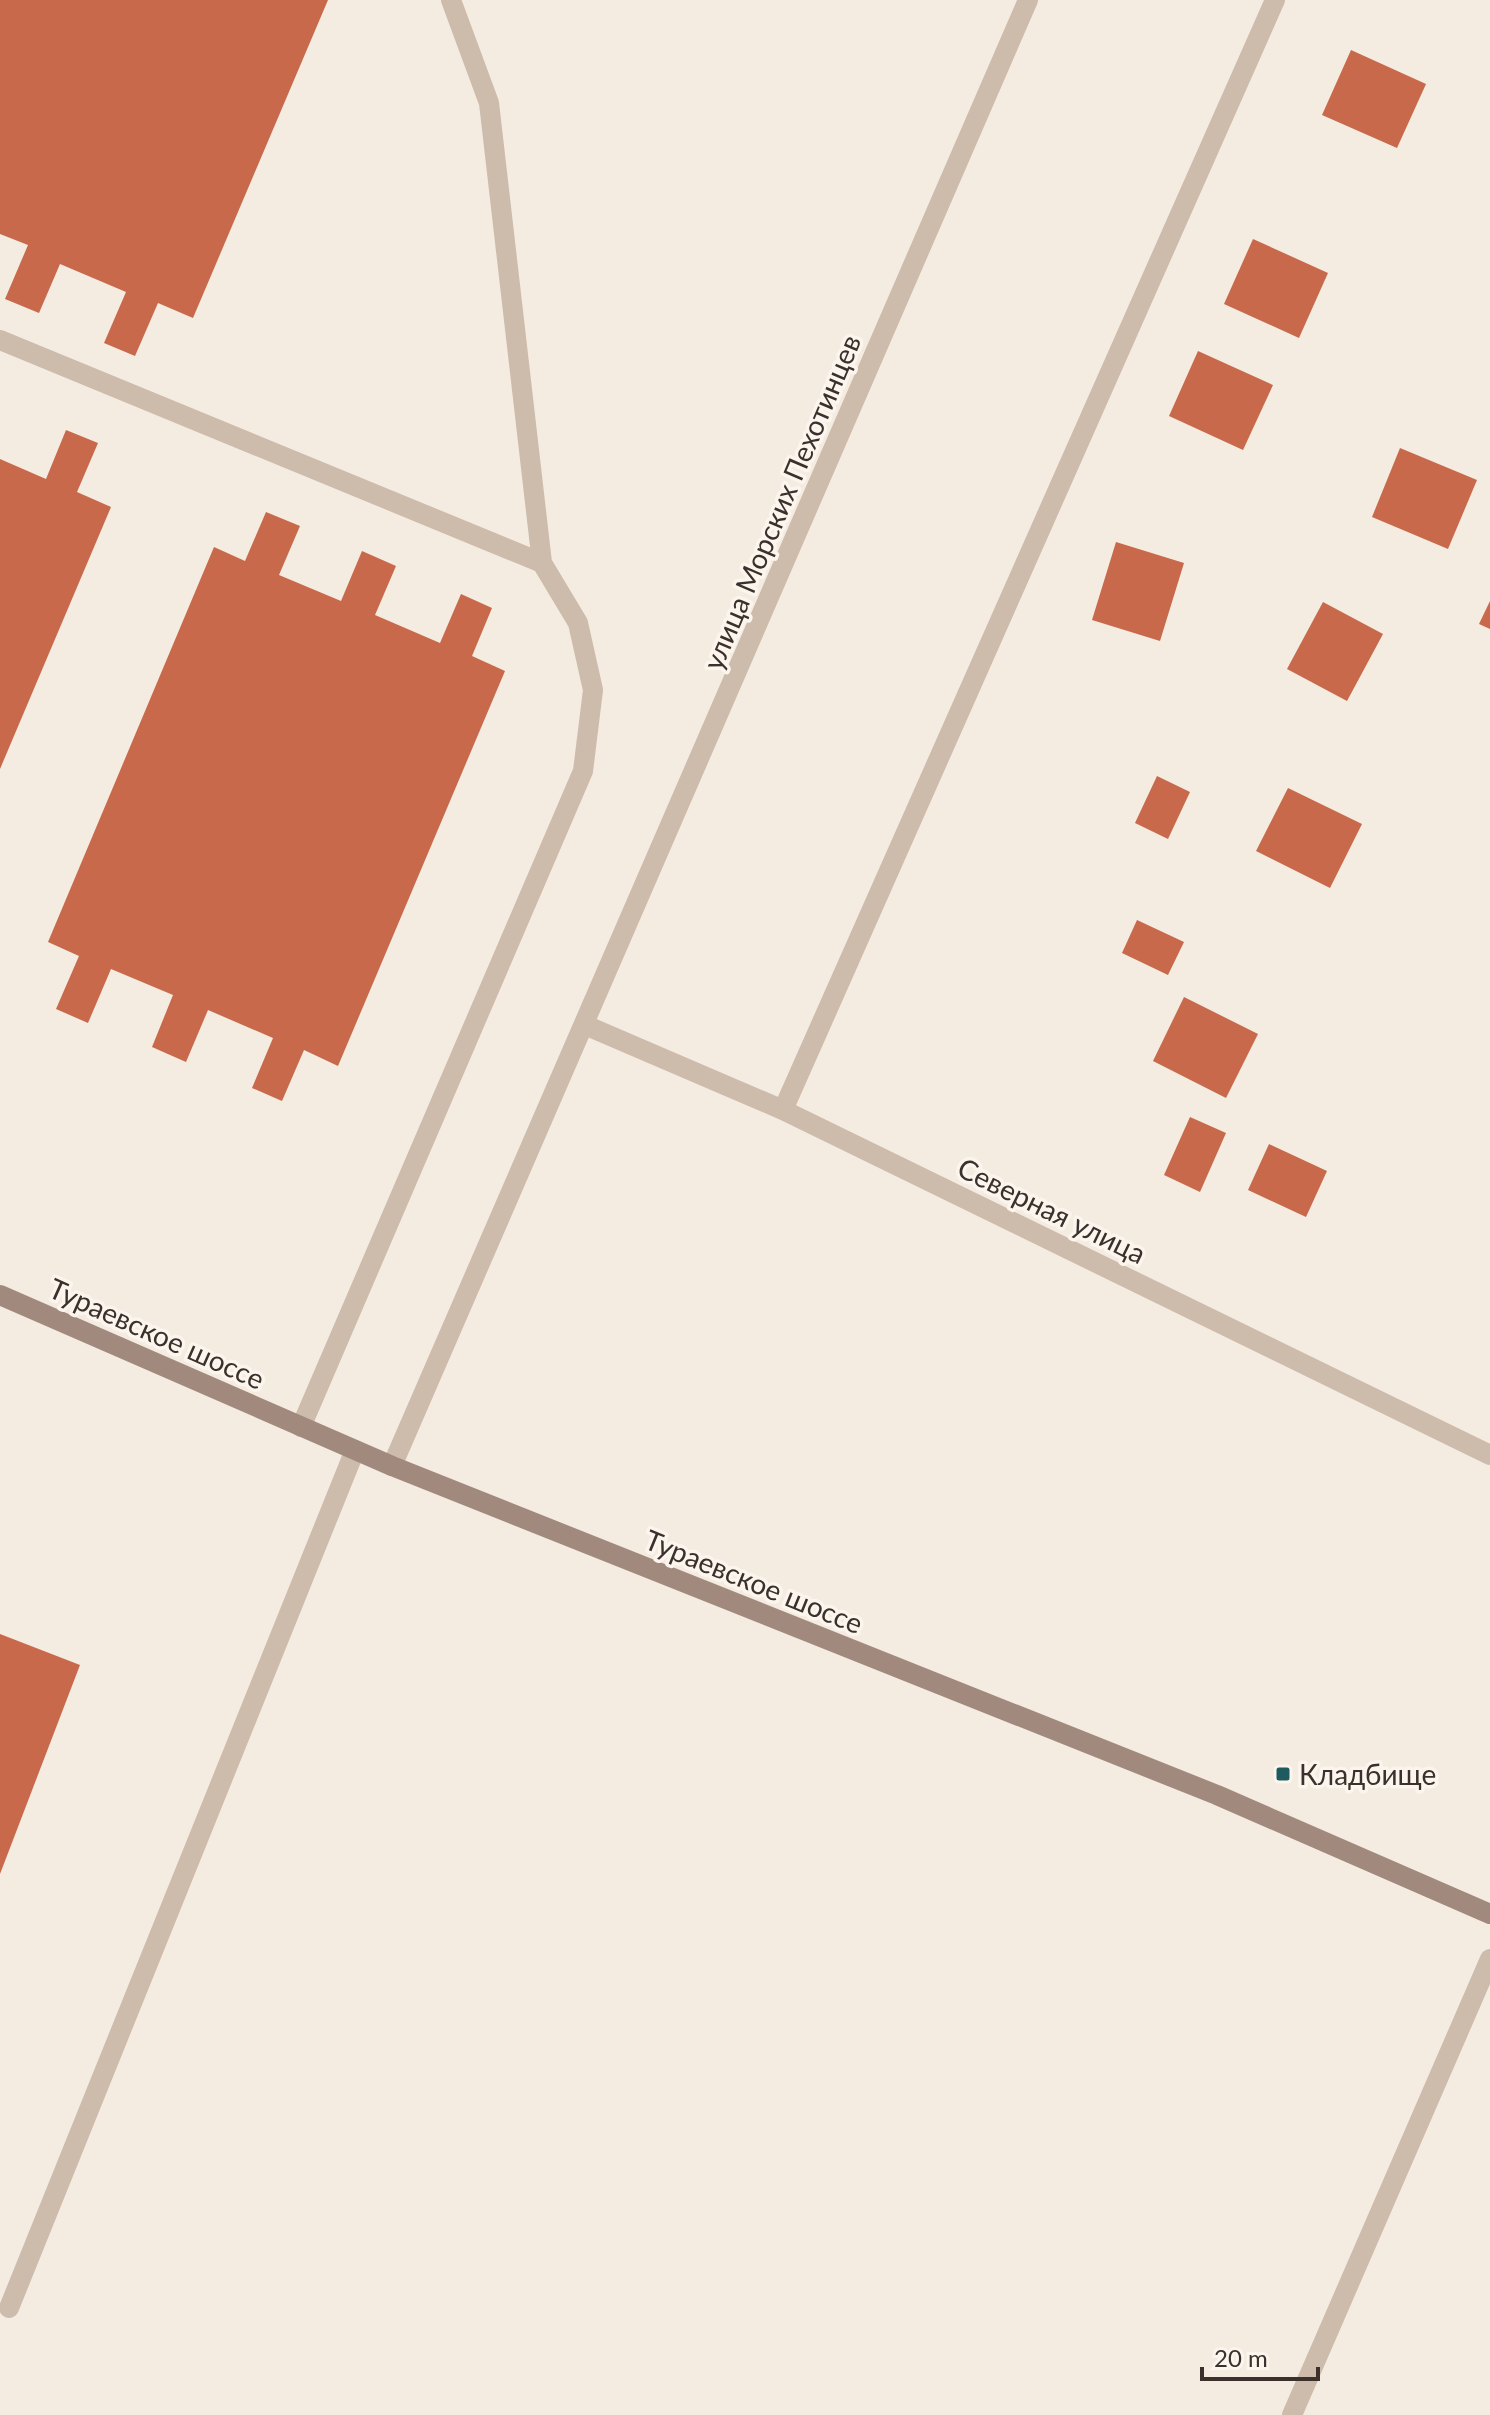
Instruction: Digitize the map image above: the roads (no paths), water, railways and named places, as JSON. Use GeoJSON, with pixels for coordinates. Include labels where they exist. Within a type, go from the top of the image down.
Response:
{"type":"FeatureCollection","features":[{"type":"Feature","properties":{"kind":"main road","name":"Тураевское шоссе"},"geometry":{"type":"LineString","coordinates":[[0,1295],[392,1466],[1217,1795],[1490,1914]]}},
{"type":"Feature","properties":{"kind":"street"},"geometry":{"type":"LineString","coordinates":[[301,1427],[583,771],[593,690],[578,623],[542,563],[489,103],[451,0]]}},
{"type":"Feature","properties":{"kind":"street","name":"улица Морских Пехотинцев"},"geometry":{"type":"LineString","coordinates":[[392,1466],[1028,0]]}},
{"type":"Feature","properties":{"kind":"street"},"geometry":{"type":"LineString","coordinates":[[783,1110],[1275,0]]}},
{"type":"Feature","properties":{"kind":"street"},"geometry":{"type":"LineString","coordinates":[[0,340],[542,563]]}},
{"type":"Feature","properties":{"kind":"street","name":"Северная улица"},"geometry":{"type":"LineString","coordinates":[[585,1025],[783,1110],[1488,1451]]}},
{"type":"Feature","properties":{"kind":"street"},"geometry":{"type":"LineString","coordinates":[[9,2308],[355,1450]]}},
{"type":"Feature","properties":{"kind":"street"},"geometry":{"type":"LineString","coordinates":[[1292,2415],[1490,1959]]}},
{"type":"Feature","properties":{"kind":"place","name":"Кладбище"},"geometry":{"type":"Point","coordinates":[1283,1774]}}]}
